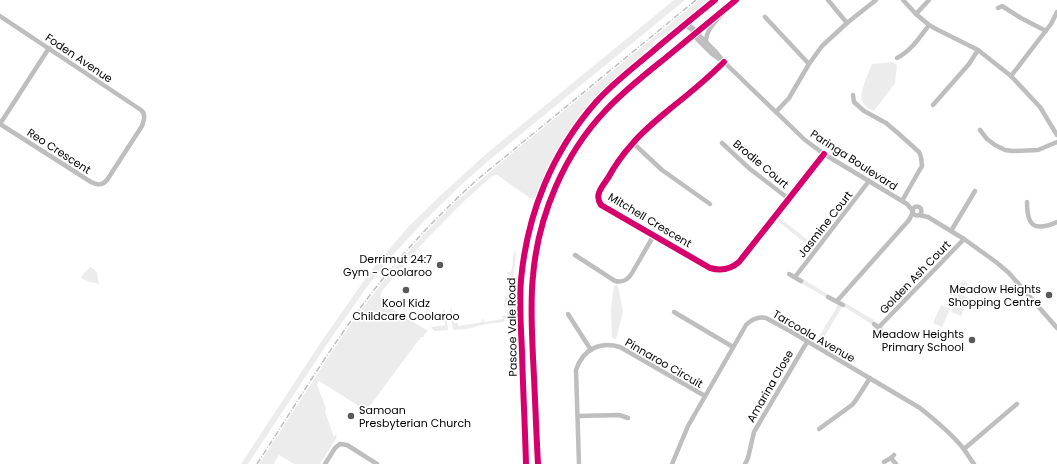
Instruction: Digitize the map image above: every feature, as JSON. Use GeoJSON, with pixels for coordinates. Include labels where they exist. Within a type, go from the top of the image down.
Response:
{"type":"FeatureCollection","features":[{"type":"Feature","properties":{"kind":"main road","name":"Pascoe Vale Road"},"geometry":{"type":"LineString","coordinates":[[526,464],[520,301],[521,282],[529,229],[541,191],[557,157],[576,127],[604,94],[625,74],[715,0]]}},
{"type":"Feature","properties":{"kind":"main road","name":"Pascoe Vale Road"},"geometry":{"type":"LineString","coordinates":[[538,464],[532,329],[533,276],[539,238],[553,195],[566,166],[582,140],[606,110],[627,89],[736,0]]}},
{"type":"Feature","properties":{"kind":"main road"},"geometry":{"type":"LineString","coordinates":[[686,24],[694,34]]}},
{"type":"Feature","properties":{"kind":"main road"},"geometry":{"type":"LineString","coordinates":[[521,329],[532,329]]}},
{"type":"Feature","properties":{"kind":"street"},"geometry":{"type":"LineString","coordinates":[[828,0],[847,23]]}},
{"type":"Feature","properties":{"kind":"street"},"geometry":{"type":"LineString","coordinates":[[776,112],[789,98],[809,64],[822,46],[847,23],[876,0]]}},
{"type":"Feature","properties":{"kind":"street"},"geometry":{"type":"LineString","coordinates":[[903,0],[916,14],[930,25],[978,50],[1011,76],[1040,107],[1057,135]]}},
{"type":"Feature","properties":{"kind":"street"},"geometry":{"type":"LineString","coordinates":[[916,14],[929,0]]}},
{"type":"Feature","properties":{"kind":"street"},"geometry":{"type":"LineString","coordinates":[[998,8],[1002,6],[1046,31]]}},
{"type":"Feature","properties":{"kind":"street"},"geometry":{"type":"LineString","coordinates":[[706,42],[706,34],[726,11],[726,8]]}},
{"type":"Feature","properties":{"kind":"street"},"geometry":{"type":"LineString","coordinates":[[1011,76],[1046,31],[1057,12]]}},
{"type":"Feature","properties":{"kind":"street","name":"Foden Avenue"},"geometry":{"type":"LineString","coordinates":[[0,16],[141,110],[144,117]]}},
{"type":"Feature","properties":{"kind":"street"},"geometry":{"type":"LineString","coordinates":[[765,17],[809,64]]}},
{"type":"Feature","properties":{"kind":"street"},"geometry":{"type":"LineString","coordinates":[[897,58],[910,50],[930,25]]}},
{"type":"Feature","properties":{"kind":"street","name":"Paringa Boulevard"},"geometry":{"type":"LineString","coordinates":[[694,34],[706,42],[724,62],[805,140],[824,154],[907,204],[914,210]]}},
{"type":"Feature","properties":{"kind":"street","name":"Paringa Boulevard"},"geometry":{"type":"LineString","coordinates":[[694,34],[712,54],[724,62]]}},
{"type":"Feature","properties":{"kind":"street"},"geometry":{"type":"LineString","coordinates":[[0,124],[49,48]]}},
{"type":"Feature","properties":{"kind":"street"},"geometry":{"type":"LineString","coordinates":[[933,105],[965,69],[978,50]]}},
{"type":"Feature","properties":{"kind":"street","name":"Mitchell Crescent"},"geometry":{"type":"LineString","coordinates":[[724,62],[705,81],[644,130],[621,156],[598,196],[598,201],[601,205],[710,268],[717,270],[730,268],[740,262],[824,154]]}},
{"type":"Feature","properties":{"kind":"street"},"geometry":{"type":"LineString","coordinates":[[853,95],[854,102],[864,112],[886,123],[913,145],[919,152],[922,166],[902,201]]}},
{"type":"Feature","properties":{"kind":"street","name":"Reo Crescent"},"geometry":{"type":"LineString","coordinates":[[0,124],[91,182],[100,185],[105,183],[142,126],[144,117]]}},
{"type":"Feature","properties":{"kind":"street"},"geometry":{"type":"LineString","coordinates":[[980,130],[995,146],[1006,150],[1038,150],[1057,142]]}},
{"type":"Feature","properties":{"kind":"street","name":"Brodie Court"},"geometry":{"type":"LineString","coordinates":[[721,142],[750,169],[789,199]]}},
{"type":"Feature","properties":{"kind":"street"},"geometry":{"type":"LineString","coordinates":[[633,143],[662,170],[712,203],[709,210]]}},
{"type":"Feature","properties":{"kind":"street","name":"Jasmine Court"},"geometry":{"type":"LineString","coordinates":[[795,277],[869,181]]}},
{"type":"Feature","properties":{"kind":"street"},"geometry":{"type":"LineString","coordinates":[[951,231],[975,190]]}},
{"type":"Feature","properties":{"kind":"street"},"geometry":{"type":"LineString","coordinates":[[1027,202],[1027,213],[1035,226],[1044,227],[1057,222]]}},
{"type":"Feature","properties":{"kind":"street"},"geometry":{"type":"LineString","coordinates":[[837,301],[909,220],[914,210],[919,207],[928,217],[964,239],[1009,273],[1057,328]]}},
{"type":"Feature","properties":{"kind":"street"},"geometry":{"type":"LineString","coordinates":[[914,210],[915,214],[928,217]]}},
{"type":"Feature","properties":{"kind":"street"},"geometry":{"type":"LineString","coordinates":[[909,220],[921,213],[921,210]]}},
{"type":"Feature","properties":{"kind":"street"},"geometry":{"type":"LineString","coordinates":[[575,255],[615,280],[625,281],[632,273],[654,235]]}},
{"type":"Feature","properties":{"kind":"street","name":"Golden Ash Court"},"geometry":{"type":"LineString","coordinates":[[878,327],[964,239]]}},
{"type":"Feature","properties":{"kind":"street"},"geometry":{"type":"LineString","coordinates":[[788,274],[801,281]]}},
{"type":"Feature","properties":{"kind":"street"},"geometry":{"type":"LineString","coordinates":[[828,297],[843,305]]}},
{"type":"Feature","properties":{"kind":"street"},"geometry":{"type":"LineString","coordinates":[[673,312],[733,347]]}},
{"type":"Feature","properties":{"kind":"street"},"geometry":{"type":"LineString","coordinates":[[569,313],[591,350],[581,359],[576,370],[579,464]]}},
{"type":"Feature","properties":{"kind":"street","name":"Tarcoola Avenue"},"geometry":{"type":"LineString","coordinates":[[672,464],[688,426],[746,325],[751,320],[762,317],[790,331],[920,408],[954,437],[964,448],[974,464]]}},
{"type":"Feature","properties":{"kind":"street","name":"Amarina Close"},"geometry":{"type":"LineString","coordinates":[[745,464],[748,458],[754,432],[807,342]]}},
{"type":"Feature","properties":{"kind":"street","name":"Pinnaroo Circuit"},"geometry":{"type":"LineString","coordinates":[[591,350],[603,345],[620,347],[705,396]]}},
{"type":"Feature","properties":{"kind":"street"},"geometry":{"type":"LineString","coordinates":[[818,430],[852,405],[870,378]]}},
{"type":"Feature","properties":{"kind":"street"},"geometry":{"type":"LineString","coordinates":[[964,448],[1016,402],[1023,406]]}},
{"type":"Feature","properties":{"kind":"street"},"geometry":{"type":"LineString","coordinates":[[578,416],[620,415],[628,418]]}},
{"type":"Feature","properties":{"kind":"street"},"geometry":{"type":"LineString","coordinates":[[325,464],[335,448],[340,444],[347,445],[377,464]]}},
{"type":"Feature","properties":{"kind":"street"},"geometry":{"type":"LineString","coordinates":[[884,462],[893,457],[896,464]]}},
{"type":"Feature","properties":{"kind":"shaded area"},"geometry":{"type":"Polygon","coordinates":[[[674,0],[685,0],[487,162],[424,221],[369,284],[327,344],[248,464],[241,464],[321,342],[371,271],[408,227],[486,154],[674,0]]]}},
{"type":"Feature","properties":{"kind":"shaded area"},"geometry":{"type":"Polygon","coordinates":[[[699,0],[710,0],[669,34],[658,38],[653,42],[654,43],[648,49],[599,93],[579,116],[554,156],[535,198],[530,198],[497,175],[492,176],[463,202],[420,246],[382,291],[381,300],[383,303],[428,331],[423,337],[421,337],[364,412],[365,410],[319,381],[317,385],[326,408],[325,412],[334,437],[336,434],[337,437],[320,464],[294,464],[279,455],[274,463],[275,464],[259,464],[360,311],[415,244],[452,205],[511,154],[699,0]]]}},
{"type":"Feature","properties":{"kind":"shaded area"},"geometry":{"type":"Polygon","coordinates":[[[892,62],[897,65],[895,83],[874,111],[866,106],[862,101],[861,97],[865,82],[872,64],[892,62]]]}},
{"type":"Feature","properties":{"kind":"shaded area"},"geometry":{"type":"Polygon","coordinates":[[[780,218],[814,245],[811,248],[778,221],[780,218]]]}},
{"type":"Feature","properties":{"kind":"shaded area"},"geometry":{"type":"Polygon","coordinates":[[[513,247],[516,254],[512,315],[504,319],[505,322],[454,330],[450,309],[452,309],[454,323],[458,323],[458,326],[482,322],[482,319],[484,322],[503,319],[502,316],[507,315],[508,307],[504,307],[505,298],[508,298],[508,283],[510,283],[510,275],[507,274],[507,272],[511,272],[512,270],[513,247]]]}},
{"type":"Feature","properties":{"kind":"shaded area"},"geometry":{"type":"Polygon","coordinates":[[[90,267],[96,272],[99,284],[87,281],[81,277],[90,267]]]}},
{"type":"Feature","properties":{"kind":"shaded area"},"geometry":{"type":"Polygon","coordinates":[[[803,279],[829,295],[827,298],[801,283],[803,279]]]}},
{"type":"Feature","properties":{"kind":"shaded area"},"geometry":{"type":"Polygon","coordinates":[[[964,280],[968,284],[962,294],[957,293],[956,297],[948,293],[964,280]]]}},
{"type":"Feature","properties":{"kind":"shaded area"},"geometry":{"type":"Polygon","coordinates":[[[614,285],[618,286],[623,312],[616,339],[612,338],[611,309],[614,285]]]}},
{"type":"Feature","properties":{"kind":"shaded area"},"geometry":{"type":"Polygon","coordinates":[[[959,293],[969,298],[961,316],[951,312],[959,293]]]}},
{"type":"Feature","properties":{"kind":"shaded area"},"geometry":{"type":"Polygon","coordinates":[[[845,303],[874,320],[873,325],[843,306],[845,303]]]}},
{"type":"Feature","properties":{"kind":"shaded area"},"geometry":{"type":"Polygon","coordinates":[[[842,304],[842,307],[821,342],[817,340],[838,305],[842,304]]]}},
{"type":"Feature","properties":{"kind":"shaded area"},"geometry":{"type":"Polygon","coordinates":[[[941,305],[950,309],[942,327],[933,323],[941,305]]]}},
{"type":"Feature","properties":{"kind":"shaded area"},"geometry":{"type":"Polygon","coordinates":[[[443,309],[446,312],[448,330],[434,331],[431,327],[445,325],[443,309]]]}},
{"type":"Feature","properties":{"kind":"railway"},"geometry":{"type":"LineString","coordinates":[[257,464],[328,354],[358,311],[386,275],[423,232],[478,179],[696,0]]}},
{"type":"Feature","properties":{"kind":"cycle path"},"geometry":{"type":"LineString","coordinates":[[526,464],[520,316],[521,280],[529,231],[544,185],[580,121],[596,102],[609,88],[715,0]]}},
{"type":"Feature","properties":{"kind":"cycle path"},"geometry":{"type":"LineString","coordinates":[[538,464],[531,307],[532,286],[536,253],[541,231],[547,209],[556,187],[578,146],[591,127],[606,110],[634,84],[736,0]]}},
{"type":"Feature","properties":{"kind":"cycle path"},"geometry":{"type":"LineString","coordinates":[[724,62],[651,125],[629,147],[616,164],[600,191],[598,198],[601,205],[710,268],[726,269],[739,262],[824,154]]}},
{"type":"Feature","properties":{"kind":"place","name":"Derrimut 24:7 Gym - Coolaroo"},"geometry":{"type":"Point","coordinates":[440,265]}},
{"type":"Feature","properties":{"kind":"place","name":"Kool Kidz Childcare Coolaroo"},"geometry":{"type":"Point","coordinates":[406,290]}},
{"type":"Feature","properties":{"kind":"place","name":"Meadow Heights Shopping Centre"},"geometry":{"type":"Point","coordinates":[1049,295]}},
{"type":"Feature","properties":{"kind":"place","name":"Meadow Heights Primary School"},"geometry":{"type":"Point","coordinates":[972,340]}},
{"type":"Feature","properties":{"kind":"place","name":"Samoan Presbyterian Church"},"geometry":{"type":"Point","coordinates":[351,416]}}]}
